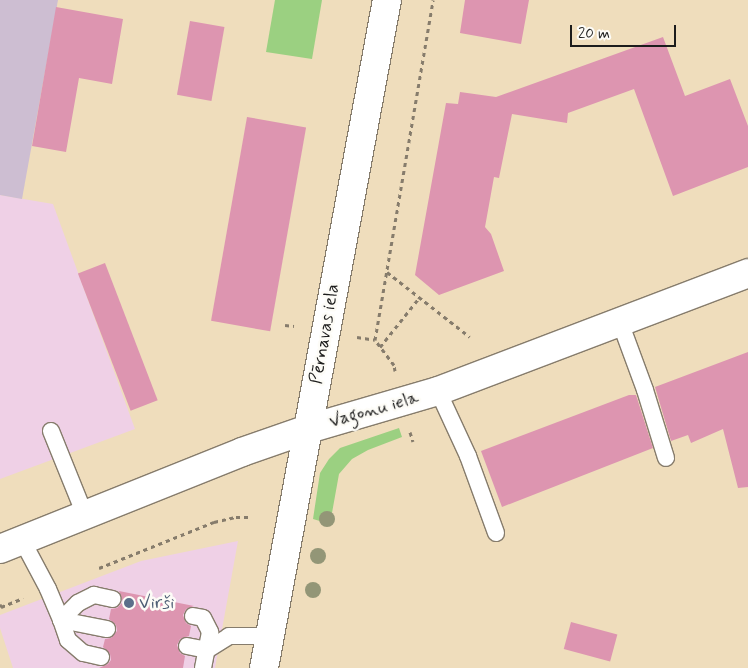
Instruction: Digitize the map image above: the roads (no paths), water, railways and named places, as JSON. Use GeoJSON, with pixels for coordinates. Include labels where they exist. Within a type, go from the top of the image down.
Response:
{"type":"FeatureCollection","features":[{"type":"Feature","properties":{"kind":"street","name":"Pērnavas iela"},"geometry":{"type":"LineString","coordinates":[[264,668],[387,0]]}},
{"type":"Feature","properties":{"kind":"street","name":"Vagonu iela"},"geometry":{"type":"LineString","coordinates":[[11,545],[242,452],[308,429],[438,391],[747,276]]}},
{"type":"Feature","properties":{"kind":"lane"},"geometry":{"type":"LineString","coordinates":[[620,322],[645,390],[666,458]]}},
{"type":"Feature","properties":{"kind":"lane"},"geometry":{"type":"LineString","coordinates":[[438,391],[468,456],[496,533]]}},
{"type":"Feature","properties":{"kind":"lane"},"geometry":{"type":"LineString","coordinates":[[51,431],[85,515]]}},
{"type":"Feature","properties":{"kind":"lane"},"geometry":{"type":"LineString","coordinates":[[11,545],[48,589],[68,640],[83,653],[101,657]]}},
{"type":"Feature","properties":{"kind":"lane"},"geometry":{"type":"LineString","coordinates":[[61,620],[78,603],[94,595],[113,599]]}},
{"type":"Feature","properties":{"kind":"lane"},"geometry":{"type":"LineString","coordinates":[[193,616],[203,618],[210,632],[203,668]]}},
{"type":"Feature","properties":{"kind":"lane"},"geometry":{"type":"LineString","coordinates":[[61,620],[107,629]]}},
{"type":"Feature","properties":{"kind":"lane"},"geometry":{"type":"LineString","coordinates":[[187,646],[207,650],[229,636],[269,636]]}},
{"type":"Feature","properties":{"kind":"place","name":"Virši"},"geometry":{"type":"Point","coordinates":[129,603]}}]}
